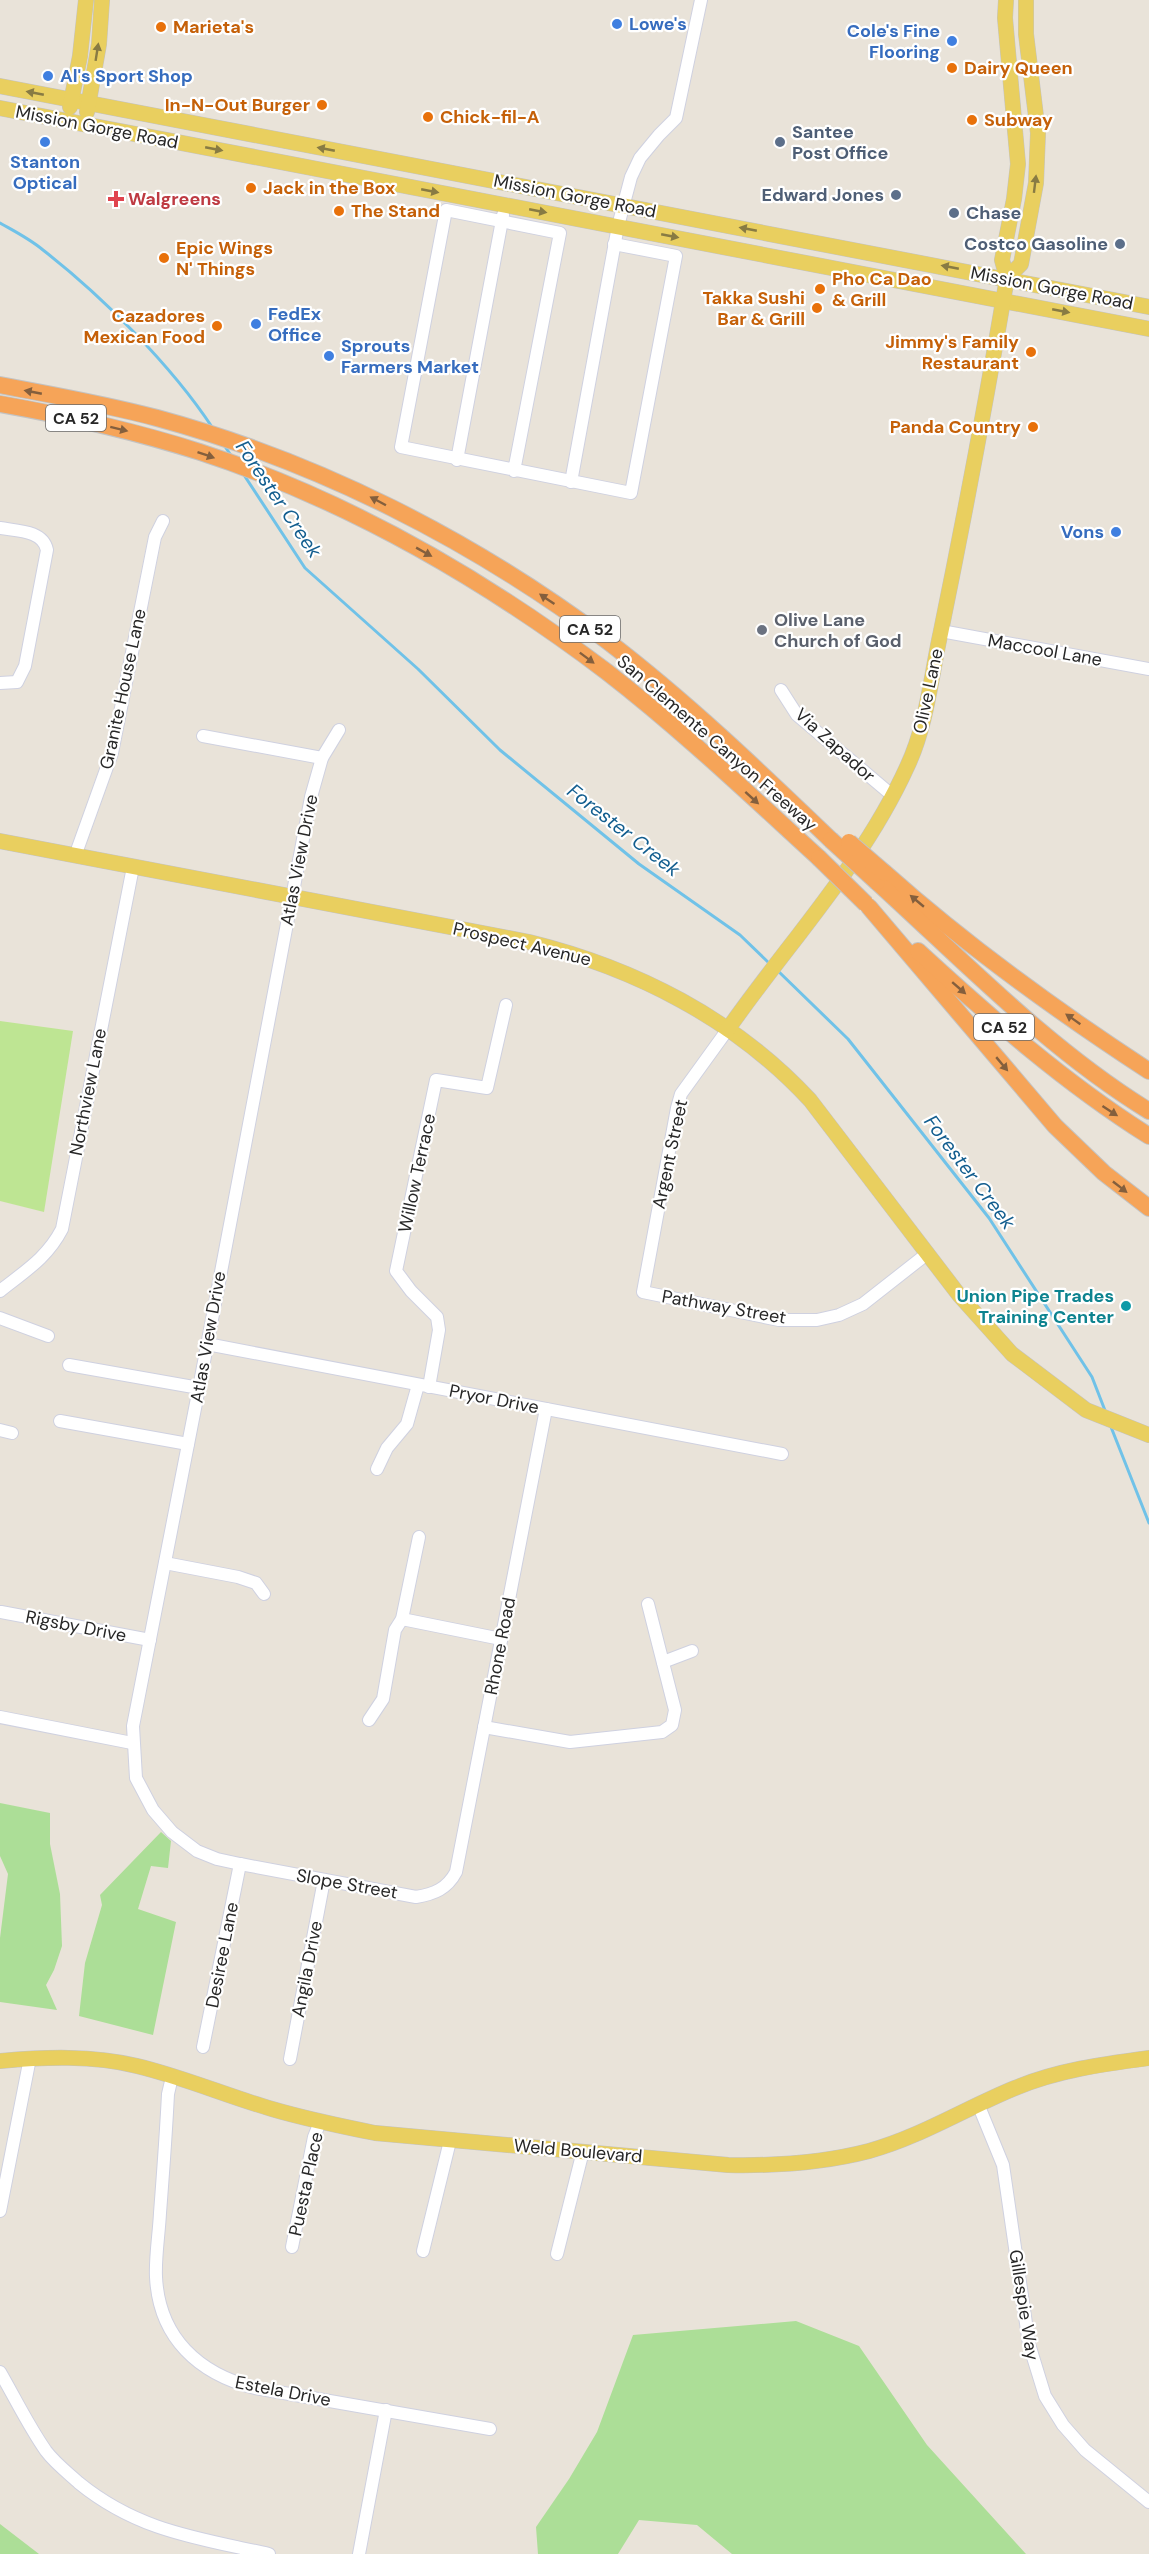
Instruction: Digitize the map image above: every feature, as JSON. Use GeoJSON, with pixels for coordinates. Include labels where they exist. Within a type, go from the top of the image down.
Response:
{"type":"FeatureCollection","features":[{"type":"Feature","properties":{"kind":"highway","name":"San Clemente Canyon Freeway"},"geometry":{"type":"LineString","coordinates":[[0,385],[131,412],[199,432],[310,471],[370,497],[456,542],[515,578],[606,640],[653,677],[881,877],[996,991],[1077,1061],[1149,1111]]}},
{"type":"Feature","properties":{"kind":"highway","name":"San Clemente Canyon Freeway"},"geometry":{"type":"LineString","coordinates":[[0,404],[75,418],[151,437],[266,476],[335,505],[462,574],[570,645],[664,718],[951,981],[1062,1076],[1093,1100],[1149,1136]]}},
{"type":"Feature","properties":{"kind":"highway"},"geometry":{"type":"LineString","coordinates":[[881,877],[994,963],[1149,1071]]}},
{"type":"Feature","properties":{"kind":"highway"},"geometry":{"type":"LineString","coordinates":[[867,905],[1055,1126],[1104,1173],[1149,1208]]}},
{"type":"Feature","properties":{"kind":"highway"},"geometry":{"type":"LineString","coordinates":[[996,991],[1149,1097]]}},
{"type":"Feature","properties":{"kind":"main road"},"geometry":{"type":"LineString","coordinates":[[78,123],[70,100],[80,56],[86,0]]}},
{"type":"Feature","properties":{"kind":"main road"},"geometry":{"type":"LineString","coordinates":[[78,123],[89,103],[99,44],[102,0]]}},
{"type":"Feature","properties":{"kind":"main road"},"geometry":{"type":"LineString","coordinates":[[1007,0],[1005,18],[1018,164],[1014,199],[1002,260],[1007,278],[1021,264],[1036,183],[1038,132],[1026,34],[1026,0]]}},
{"type":"Feature","properties":{"kind":"main road"},"geometry":{"type":"LineString","coordinates":[[1007,0],[1014,21],[1015,49],[1023,79],[1033,88]]}},
{"type":"Feature","properties":{"kind":"main road"},"geometry":{"type":"LineString","coordinates":[[1012,81],[1024,92],[1032,143],[1037,152]]}},
{"type":"Feature","properties":{"kind":"main road","name":"Mission Gorge Road"},"geometry":{"type":"LineString","coordinates":[[0,86],[1149,307]]}},
{"type":"Feature","properties":{"kind":"main road","name":"Mission Gorge Road"},"geometry":{"type":"LineString","coordinates":[[0,108],[1003,300],[1146,325]]}},
{"type":"Feature","properties":{"kind":"main road","name":"Olive Lane"},"geometry":{"type":"LineString","coordinates":[[728,1029],[801,933],[885,812],[908,766],[918,737],[958,551],[1007,278]]}},
{"type":"Feature","properties":{"kind":"main road","name":"Prospect Avenue"},"geometry":{"type":"LineString","coordinates":[[0,842],[513,938],[577,954],[652,984],[686,1002],[728,1029],[761,1055],[810,1100],[959,1295],[1012,1354],[1063,1393],[1094,1413],[1144,1434]]}},
{"type":"Feature","properties":{"kind":"main road","name":"Weld Boulevard"},"geometry":{"type":"LineString","coordinates":[[0,2061],[30,2058],[101,2060],[136,2066],[272,2109],[375,2133],[728,2165],[766,2166],[818,2161],[869,2151],[912,2136],[1015,2088],[1056,2074],[1149,2058]]}},
{"type":"Feature","properties":{"kind":"street"},"geometry":{"type":"LineString","coordinates":[[571,482],[614,244],[631,177],[640,158],[676,118],[701,0]]}},
{"type":"Feature","properties":{"kind":"street"},"geometry":{"type":"LineString","coordinates":[[457,460],[505,205]]}},
{"type":"Feature","properties":{"kind":"street"},"geometry":{"type":"LineString","coordinates":[[514,471],[560,232],[446,210],[401,447],[457,460],[514,471],[571,482],[631,493],[676,255],[614,244]]}},
{"type":"Feature","properties":{"kind":"street","name":"Granite House Lane"},"geometry":{"type":"LineString","coordinates":[[75,856],[112,753],[154,537],[163,521]]}},
{"type":"Feature","properties":{"kind":"street"},"geometry":{"type":"LineString","coordinates":[[0,528],[38,536],[44,541],[47,550],[25,666],[16,682],[0,683]]}},
{"type":"Feature","properties":{"kind":"street","name":"Maccool Lane"},"geometry":{"type":"LineString","coordinates":[[941,631],[1149,669]]}},
{"type":"Feature","properties":{"kind":"street","name":"Via Zapador"},"geometry":{"type":"LineString","coordinates":[[782,690],[798,715],[893,796]]}},
{"type":"Feature","properties":{"kind":"street"},"geometry":{"type":"LineString","coordinates":[[203,736],[322,758],[339,730]]}},
{"type":"Feature","properties":{"kind":"street","name":"Atlas View Drive"},"geometry":{"type":"LineString","coordinates":[[240,1864],[217,1859],[197,1851],[171,1832],[153,1810],[136,1778],[132,1743],[133,1726],[291,898],[311,797],[322,758]]}},
{"type":"Feature","properties":{"kind":"street","name":"Northview Lane"},"geometry":{"type":"LineString","coordinates":[[0,1291],[52,1248],[62,1229],[133,867]]}},
{"type":"Feature","properties":{"kind":"street","name":"Willow Terrace"},"geometry":{"type":"LineString","coordinates":[[424,1386],[439,1330],[437,1317],[411,1291],[396,1271],[436,1080],[488,1088],[506,1005]]}},
{"type":"Feature","properties":{"kind":"street","name":"Argent Street"},"geometry":{"type":"LineString","coordinates":[[643,1292],[681,1094],[728,1029]]}},
{"type":"Feature","properties":{"kind":"street","name":"Pathway Street"},"geometry":{"type":"LineString","coordinates":[[643,1292],[779,1320],[817,1320],[839,1315],[863,1304],[928,1253]]}},
{"type":"Feature","properties":{"kind":"street"},"geometry":{"type":"LineString","coordinates":[[0,1318],[48,1336]]}},
{"type":"Feature","properties":{"kind":"street","name":"Pryor Drive"},"geometry":{"type":"LineString","coordinates":[[207,1344],[782,1454]]}},
{"type":"Feature","properties":{"kind":"street"},"geometry":{"type":"LineString","coordinates":[[69,1365],[199,1388]]}},
{"type":"Feature","properties":{"kind":"street"},"geometry":{"type":"LineString","coordinates":[[377,1469],[387,1448],[407,1424],[424,1386]]}},
{"type":"Feature","properties":{"kind":"street","name":"Rhone Road"},"geometry":{"type":"LineString","coordinates":[[450,1882],[456,1872],[546,1409]]}},
{"type":"Feature","properties":{"kind":"street"},"geometry":{"type":"LineString","coordinates":[[60,1421],[188,1444]]}},
{"type":"Feature","properties":{"kind":"street"},"geometry":{"type":"LineString","coordinates":[[369,1720],[383,1699],[395,1630],[402,1619],[419,1537]]}},
{"type":"Feature","properties":{"kind":"street"},"geometry":{"type":"LineString","coordinates":[[165,1563],[256,1582],[264,1594]]}},
{"type":"Feature","properties":{"kind":"street"},"geometry":{"type":"LineString","coordinates":[[484,1727],[570,1742],[662,1732],[672,1725],[675,1710],[648,1604]]}},
{"type":"Feature","properties":{"kind":"street","name":"Rigsby Drive"},"geometry":{"type":"LineString","coordinates":[[1,1612],[150,1640]]}},
{"type":"Feature","properties":{"kind":"street"},"geometry":{"type":"LineString","coordinates":[[402,1619],[501,1639]]}},
{"type":"Feature","properties":{"kind":"street"},"geometry":{"type":"LineString","coordinates":[[663,1662],[692,1651]]}},
{"type":"Feature","properties":{"kind":"street"},"geometry":{"type":"LineString","coordinates":[[0,1716],[132,1743]]}},
{"type":"Feature","properties":{"kind":"street","name":"Slope Street"},"geometry":{"type":"LineString","coordinates":[[240,1864],[416,1897],[434,1894],[450,1882]]}},
{"type":"Feature","properties":{"kind":"street","name":"Desiree Lane"},"geometry":{"type":"LineString","coordinates":[[203,2047],[240,1864]]}},
{"type":"Feature","properties":{"kind":"street","name":"Angila Drive"},"geometry":{"type":"LineString","coordinates":[[290,2059],[324,1880]]}},
{"type":"Feature","properties":{"kind":"street"},"geometry":{"type":"LineString","coordinates":[[0,2211],[30,2058]]}},
{"type":"Feature","properties":{"kind":"street","name":"Estela Drive"},"geometry":{"type":"LineString","coordinates":[[172,2077],[168,2094],[156,2276],[163,2314],[175,2337],[201,2365],[234,2383],[490,2429]]}},
{"type":"Feature","properties":{"kind":"street","name":"Gillespie Way"},"geometry":{"type":"LineString","coordinates":[[978,2104],[1003,2165],[1029,2344],[1035,2371],[1045,2396],[1064,2425],[1085,2450],[1149,2502]]}},
{"type":"Feature","properties":{"kind":"street","name":"Puesta Place"},"geometry":{"type":"LineString","coordinates":[[292,2247],[314,2137],[320,2122]]}},
{"type":"Feature","properties":{"kind":"street"},"geometry":{"type":"LineString","coordinates":[[423,2251],[450,2141]]}},
{"type":"Feature","properties":{"kind":"street"},"geometry":{"type":"LineString","coordinates":[[557,2254],[583,2151]]}},
{"type":"Feature","properties":{"kind":"street"},"geometry":{"type":"LineString","coordinates":[[0,2372],[47,2451],[73,2477],[102,2499],[135,2518],[171,2533],[269,2554]]}},
{"type":"Feature","properties":{"kind":"street"},"geometry":{"type":"LineString","coordinates":[[359,2554],[387,2410]]}},
{"type":"Feature","properties":{"kind":"green space"},"geometry":{"type":"Polygon","coordinates":[[[0,1021],[73,1031],[44,1212],[0,1201],[0,1021]]]}},
{"type":"Feature","properties":{"kind":"green space"},"geometry":{"type":"Polygon","coordinates":[[[0,1803],[50,1813],[50,1844],[60,1894],[62,1946],[46,1985],[57,2010],[0,2002],[0,1938],[8,1874],[0,1856],[0,1803]]]}},
{"type":"Feature","properties":{"kind":"green space"},"geometry":{"type":"Polygon","coordinates":[[[161,1832],[171,1841],[168,1868],[151,1866],[138,1909],[176,1922],[153,2035],[79,2016],[85,1963],[102,1905],[100,1895],[161,1832]]]}},
{"type":"Feature","properties":{"kind":"green space"},"geometry":{"type":"Polygon","coordinates":[[[796,2321],[859,2346],[927,2445],[1026,2554],[732,2554],[697,2525],[639,2520],[618,2554],[538,2554],[536,2527],[569,2479],[597,2432],[633,2335],[796,2321]]]}},
{"type":"Feature","properties":{"kind":"green space"},"geometry":{"type":"Polygon","coordinates":[[[0,2524],[39,2554],[0,2554],[0,2524]]]}},
{"type":"Feature","properties":{"kind":"waterway","name":"Forester Creek"},"geometry":{"type":"LineString","coordinates":[[0,223],[38,246],[112,310],[177,380],[212,427]]}},
{"type":"Feature","properties":{"kind":"waterway","name":"Forester Creek"},"geometry":{"type":"LineString","coordinates":[[224,445],[232,457]]}},
{"type":"Feature","properties":{"kind":"waterway","name":"Forester Creek"},"geometry":{"type":"LineString","coordinates":[[244,475],[305,568],[418,669],[500,750],[639,864],[740,935],[770,964]]}},
{"type":"Feature","properties":{"kind":"waterway","name":"Forester Creek"},"geometry":{"type":"LineString","coordinates":[[777,970],[848,1039],[989,1218],[1092,1377],[1106,1413]]}},
{"type":"Feature","properties":{"kind":"waterway","name":"Forester Creek"},"geometry":{"type":"LineString","coordinates":[[1111,1427],[1149,1523]]}},
{"type":"Feature","properties":{"kind":"place","name":"Lowe's"},"geometry":{"type":"Point","coordinates":[617,24]}},
{"type":"Feature","properties":{"kind":"place","name":"Marieta's"},"geometry":{"type":"Point","coordinates":[161,27]}},
{"type":"Feature","properties":{"kind":"place","name":"Cole's Fine Flooring"},"geometry":{"type":"Point","coordinates":[952,41]}},
{"type":"Feature","properties":{"kind":"place","name":"Dairy Queen"},"geometry":{"type":"Point","coordinates":[952,68]}},
{"type":"Feature","properties":{"kind":"place","name":"Al's Sport Shop"},"geometry":{"type":"Point","coordinates":[48,76]}},
{"type":"Feature","properties":{"kind":"place","name":"In-N-Out Burger"},"geometry":{"type":"Point","coordinates":[322,105]}},
{"type":"Feature","properties":{"kind":"place","name":"Chick-fil-A"},"geometry":{"type":"Point","coordinates":[428,117]}},
{"type":"Feature","properties":{"kind":"place","name":"Subway"},"geometry":{"type":"Point","coordinates":[972,120]}},
{"type":"Feature","properties":{"kind":"place","name":"Stanton Optical"},"geometry":{"type":"Point","coordinates":[45,142]}},
{"type":"Feature","properties":{"kind":"place","name":"Santee Post Office"},"geometry":{"type":"Point","coordinates":[780,142]}},
{"type":"Feature","properties":{"kind":"place","name":"Jack in the Box"},"geometry":{"type":"Point","coordinates":[251,188]}},
{"type":"Feature","properties":{"kind":"place","name":"Edward Jones"},"geometry":{"type":"Point","coordinates":[896,195]}},
{"type":"Feature","properties":{"kind":"place","name":"Walgreens"},"geometry":{"type":"Point","coordinates":[116,199]}},
{"type":"Feature","properties":{"kind":"place","name":"The Stand"},"geometry":{"type":"Point","coordinates":[339,211]}},
{"type":"Feature","properties":{"kind":"place","name":"Chase"},"geometry":{"type":"Point","coordinates":[954,213]}},
{"type":"Feature","properties":{"kind":"place","name":"Costco Gasoline"},"geometry":{"type":"Point","coordinates":[1120,244]}},
{"type":"Feature","properties":{"kind":"place","name":"Epic Wings N' Things"},"geometry":{"type":"Point","coordinates":[164,258]}},
{"type":"Feature","properties":{"kind":"place","name":"Pho Ca Dao & Grill"},"geometry":{"type":"Point","coordinates":[820,289]}},
{"type":"Feature","properties":{"kind":"place","name":"Takka Sushi Bar & Grill"},"geometry":{"type":"Point","coordinates":[817,308]}},
{"type":"Feature","properties":{"kind":"place","name":"FedEx Office"},"geometry":{"type":"Point","coordinates":[256,324]}},
{"type":"Feature","properties":{"kind":"place","name":"Cazadores Mexican Food"},"geometry":{"type":"Point","coordinates":[217,326]}},
{"type":"Feature","properties":{"kind":"place","name":"Jimmy's Family Restaurant"},"geometry":{"type":"Point","coordinates":[1031,352]}},
{"type":"Feature","properties":{"kind":"place","name":"Sprouts Farmers Market"},"geometry":{"type":"Point","coordinates":[329,356]}},
{"type":"Feature","properties":{"kind":"place","name":"Panda Country"},"geometry":{"type":"Point","coordinates":[1033,427]}},
{"type":"Feature","properties":{"kind":"place","name":"Vons"},"geometry":{"type":"Point","coordinates":[1116,532]}},
{"type":"Feature","properties":{"kind":"place","name":"Olive Lane Church of God"},"geometry":{"type":"Point","coordinates":[762,630]}},
{"type":"Feature","properties":{"kind":"place","name":"Union Pipe Trades Training Center"},"geometry":{"type":"Point","coordinates":[1126,1306]}}]}
